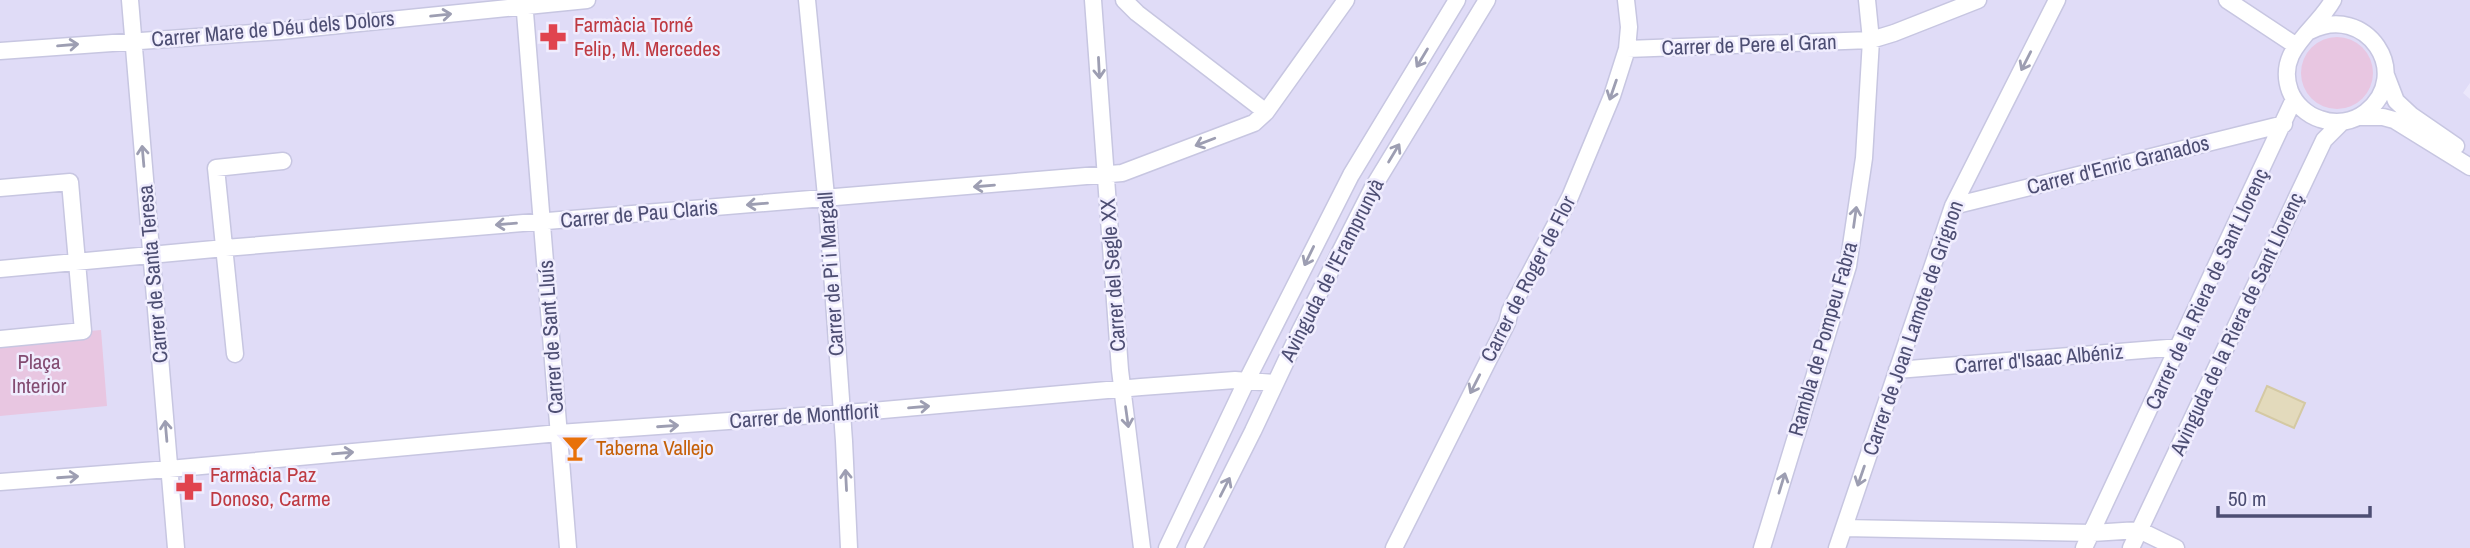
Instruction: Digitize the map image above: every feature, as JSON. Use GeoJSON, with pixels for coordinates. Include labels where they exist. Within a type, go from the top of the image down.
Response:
{"type":"FeatureCollection","features":[{"type":"Feature","properties":{"kind":"street","name":"Carrer de Santa Teresa"},"geometry":{"type":"LineString","coordinates":[[130,0],[176,548]]}},
{"type":"Feature","properties":{"kind":"street","name":"Carrer Mare de Déu dels Dolors"},"geometry":{"type":"LineString","coordinates":[[0,51],[281,31],[524,3],[587,0]]}},
{"type":"Feature","properties":{"kind":"street","name":"Carrer de Pi i Margall"},"geometry":{"type":"LineString","coordinates":[[807,0],[826,198],[849,548]]}},
{"type":"Feature","properties":{"kind":"street","name":"Carrer del Segle XX"},"geometry":{"type":"LineString","coordinates":[[1093,0],[1122,389],[1142,548]]}},
{"type":"Feature","properties":{"kind":"street"},"geometry":{"type":"LineString","coordinates":[[1124,0],[1266,112],[1346,0]]}},
{"type":"Feature","properties":{"kind":"street","name":"Avinguda de l'Eramprunyà"},"geometry":{"type":"LineString","coordinates":[[1167,548],[1246,382],[1351,175],[1457,0]]}},
{"type":"Feature","properties":{"kind":"street","name":"Avinguda de l'Eramprunyà"},"geometry":{"type":"LineString","coordinates":[[1194,548],[1373,189],[1487,0]]}},
{"type":"Feature","properties":{"kind":"street","name":"Carrer de Roger de Flor"},"geometry":{"type":"LineString","coordinates":[[1394,548],[1507,323],[1510,310],[1570,197],[1612,96],[1626,49],[1629,27],[1626,0]]}},
{"type":"Feature","properties":{"kind":"street","name":"Rambla de Pompeu Fabra"},"geometry":{"type":"LineString","coordinates":[[1762,548],[1848,266],[1864,158],[1871,40],[1867,0]]}},
{"type":"Feature","properties":{"kind":"street","name":"Carrer de Pere el Gran"},"geometry":{"type":"LineString","coordinates":[[1626,49],[1871,40],[1978,0]]}},
{"type":"Feature","properties":{"kind":"street","name":"Carrer de Joan Lamote de Grignon"},"geometry":{"type":"LineString","coordinates":[[1837,548],[1953,206],[2057,0]]}},
{"type":"Feature","properties":{"kind":"street"},"geometry":{"type":"LineString","coordinates":[[2227,0],[2295,45]]}},
{"type":"Feature","properties":{"kind":"street"},"geometry":{"type":"LineString","coordinates":[[2333,0],[2310,31],[2295,45],[2289,58],[2287,72],[2294,99],[2313,116],[2327,121],[2342,122],[2358,117],[2394,120],[2470,167]]}},
{"type":"Feature","properties":{"kind":"street"},"geometry":{"type":"LineString","coordinates":[[2341,0],[2344,16],[2352,26]]}},
{"type":"Feature","properties":{"kind":"street","name":"Carrer de Sant Lluís"},"geometry":{"type":"LineString","coordinates":[[524,3],[568,548]]}},
{"type":"Feature","properties":{"kind":"street"},"geometry":{"type":"LineString","coordinates":[[2310,31],[2329,24],[2352,26],[2365,32],[2375,42],[2383,58],[2396,102],[2470,155]]}},
{"type":"Feature","properties":{"kind":"street"},"geometry":{"type":"LineString","coordinates":[[2358,117],[2378,99],[2385,72]]}},
{"type":"Feature","properties":{"kind":"street","name":"Carrer de la Riera de Sant Llorenç"},"geometry":{"type":"LineString","coordinates":[[2088,541],[2294,99]]}},
{"type":"Feature","properties":{"kind":"street","name":"Carrer de Pau Claris"},"geometry":{"type":"LineString","coordinates":[[0,269],[151,254],[1105,176],[1122,173],[1254,123],[1266,112]]}},
{"type":"Feature","properties":{"kind":"street","name":"Avinguda de la Riera de Sant Llorenç"},"geometry":{"type":"LineString","coordinates":[[2130,548],[2324,140],[2342,122]]}},
{"type":"Feature","properties":{"kind":"street","name":"Carrer d'Enric Granados"},"geometry":{"type":"LineString","coordinates":[[1953,206],[2284,124]]}},
{"type":"Feature","properties":{"kind":"street"},"geometry":{"type":"LineString","coordinates":[[234,354],[216,168],[283,161]]}},
{"type":"Feature","properties":{"kind":"street"},"geometry":{"type":"LineString","coordinates":[[0,188],[70,182],[83,331],[0,339]]}},
{"type":"Feature","properties":{"kind":"street","name":"Carrer d'Isaac Albéniz"},"geometry":{"type":"LineString","coordinates":[[1897,370],[2180,347]]}},
{"type":"Feature","properties":{"kind":"street","name":"Carrer de Montflorit"},"geometry":{"type":"LineString","coordinates":[[0,482],[169,470],[559,433],[842,413],[1235,380],[1274,383]]}},
{"type":"Feature","properties":{"kind":"street"},"geometry":{"type":"LineString","coordinates":[[1843,528],[2088,541],[2139,530],[2176,548]]}},
{"type":"Feature","properties":{"kind":"shaded area"},"geometry":{"type":"Polygon","coordinates":[[[0,0],[2470,0],[2470,83],[2463,93],[2470,99],[2470,548],[0,548],[0,0]]]}},
{"type":"Feature","properties":{"kind":"shaded area"},"geometry":{"type":"Polygon","coordinates":[[[2267,386],[2305,403],[2294,428],[2256,411],[2267,386]]]}},
{"type":"Feature","properties":{"kind":"green space"},"geometry":{"type":"Polygon","coordinates":[[[2337,37],[2357,43],[2367,53],[2373,73],[2367,93],[2357,103],[2337,109],[2317,103],[2307,93],[2301,73],[2307,53],[2317,43],[2337,37]]]}},
{"type":"Feature","properties":{"kind":"green space","name":"Plaça Interior"},"geometry":{"type":"Polygon","coordinates":[[[101,330],[107,406],[0,416],[0,339],[101,330]]]}},
{"type":"Feature","properties":{"kind":"place","name":"Farmàcia Torné Felip, M. Mercedes"},"geometry":{"type":"Point","coordinates":[553,37]}},
{"type":"Feature","properties":{"kind":"place","name":"Taberna Vallejo"},"geometry":{"type":"Point","coordinates":[575,448]}},
{"type":"Feature","properties":{"kind":"place","name":"Farmàcia Paz Donoso, Carme"},"geometry":{"type":"Point","coordinates":[189,487]}}]}
